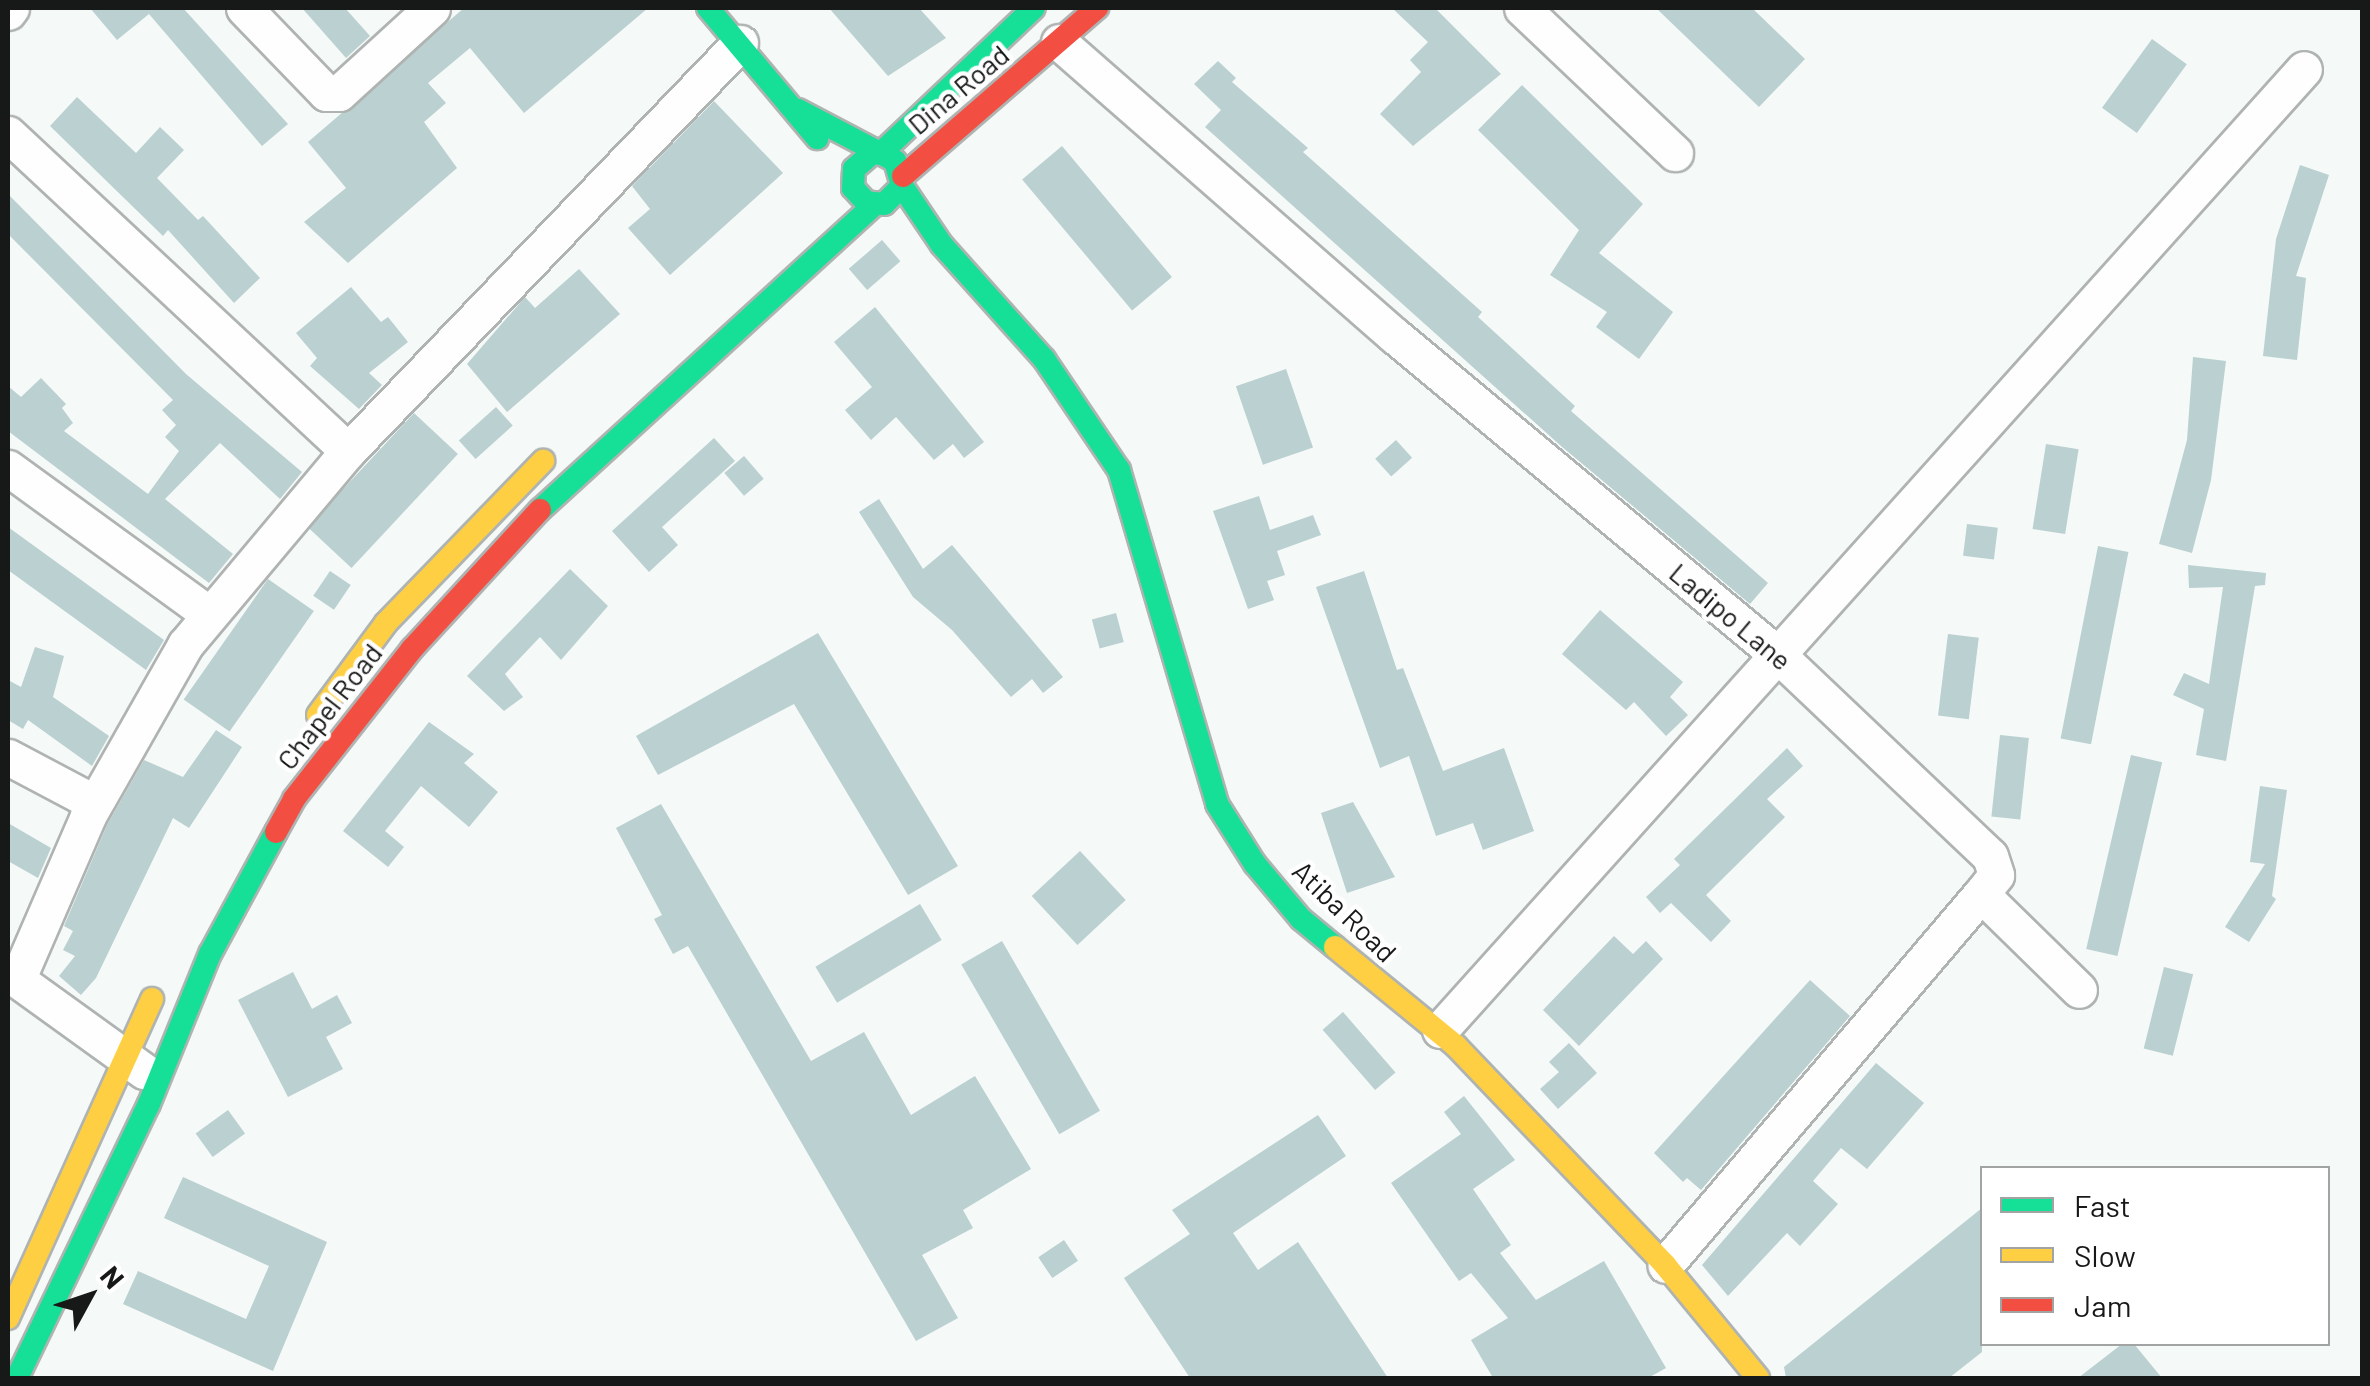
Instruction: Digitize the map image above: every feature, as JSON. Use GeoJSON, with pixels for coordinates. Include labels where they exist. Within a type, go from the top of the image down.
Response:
{"type":"FeatureCollection","features":[{"type":"Feature","properties":{"kind":"street"},"geometry":{"type":"LineString","coordinates":[[244,8],[326,93],[339,93],[432,8]]}},
{"type":"Feature","properties":{"kind":"street"},"geometry":{"type":"LineString","coordinates":[[708,8],[798,110]]}},
{"type":"Feature","properties":{"kind":"street","name":"Dina Road"},"geometry":{"type":"LineString","coordinates":[[848,188],[876,154],[1034,8]]}},
{"type":"Feature","properties":{"kind":"street","name":"Dina Road"},"geometry":{"type":"LineString","coordinates":[[879,204],[1097,8]]}},
{"type":"Feature","properties":{"kind":"street"},"geometry":{"type":"LineString","coordinates":[[1522,8],[1675,154]]}},
{"type":"Feature","properties":{"kind":"street","name":"Ladipo Lane"},"geometry":{"type":"LineString","coordinates":[[1059,42],[1395,336],[1778,654],[1990,856],[1996,875],[1982,894]]}},
{"type":"Feature","properties":{"kind":"street"},"geometry":{"type":"LineString","coordinates":[[140,1069],[13,976],[95,803],[209,614],[348,451],[740,43]]}},
{"type":"Feature","properties":{"kind":"street"},"geometry":{"type":"LineString","coordinates":[[1440,1030],[2304,69]]}},
{"type":"Feature","properties":{"kind":"street","name":"Atiba Road"},"geometry":{"type":"LineString","coordinates":[[798,110],[895,161],[902,181],[942,245],[1044,359],[1118,470],[1217,804],[1255,864],[1314,930],[1440,1030],[1665,1265],[1758,1378]]}},
{"type":"Feature","properties":{"kind":"street","name":"Atiba Road"},"geometry":{"type":"LineString","coordinates":[[798,110],[848,188],[879,204],[910,230],[942,245]]}},
{"type":"Feature","properties":{"kind":"street"},"geometry":{"type":"LineString","coordinates":[[8,134],[348,451]]}},
{"type":"Feature","properties":{"kind":"street","name":"Chapel Road"},"geometry":{"type":"LineString","coordinates":[[8,1318],[140,1069],[210,954],[294,798],[412,649],[546,504],[879,204]]}},
{"type":"Feature","properties":{"kind":"street","name":"Chapel Road"},"geometry":{"type":"LineString","coordinates":[[304,734],[386,622],[566,441]]}},
{"type":"Feature","properties":{"kind":"street"},"geometry":{"type":"LineString","coordinates":[[8,468],[209,614]]}},
{"type":"Feature","properties":{"kind":"street"},"geometry":{"type":"LineString","coordinates":[[8,757],[95,803]]}},
{"type":"Feature","properties":{"kind":"street"},"geometry":{"type":"LineString","coordinates":[[1665,1265],[1982,894],[2079,990]]}},
{"type":"Feature","properties":{"kind":"street","name":"Chapel Road"},"geometry":{"type":"LineString","coordinates":[[17,1378],[150,1104],[140,1069],[164,972]]}},
{"type":"Feature","properties":{"kind":"building"},"geometry":{"type":"Polygon","coordinates":[[[90,8],[183,8],[288,124],[262,146],[149,14],[117,40],[90,8]]]}},
{"type":"Feature","properties":{"kind":"building"},"geometry":{"type":"Polygon","coordinates":[[[302,8],[345,8],[370,36],[346,58],[302,8]]]}},
{"type":"Feature","properties":{"kind":"building"},"geometry":{"type":"Polygon","coordinates":[[[464,8],[648,8],[524,113],[470,48],[428,83],[446,103],[424,122],[457,168],[348,263],[304,222],[346,188],[308,142],[464,8]]]}},
{"type":"Feature","properties":{"kind":"building"},"geometry":{"type":"Polygon","coordinates":[[[829,8],[919,8],[946,38],[888,76],[829,8]]]}},
{"type":"Feature","properties":{"kind":"building"},"geometry":{"type":"Polygon","coordinates":[[[1392,8],[1435,8],[1501,74],[1413,146],[1380,114],[1421,72],[1410,60],[1428,42],[1392,8]]]}},
{"type":"Feature","properties":{"kind":"building"},"geometry":{"type":"Polygon","coordinates":[[[1656,8],[1752,8],[1805,59],[1759,107],[1656,8]]]}},
{"type":"Feature","properties":{"kind":"building"},"geometry":{"type":"Polygon","coordinates":[[[2152,39],[2187,64],[2137,133],[2102,108],[2152,39]]]}},
{"type":"Feature","properties":{"kind":"building"},"geometry":{"type":"Polygon","coordinates":[[[1218,61],[1236,78],[1232,82],[1308,148],[1303,152],[1482,312],[1478,317],[1575,406],[1571,411],[1768,583],[1750,604],[1561,446],[1205,127],[1221,110],[1194,84],[1218,61]]]}},
{"type":"Feature","properties":{"kind":"building"},"geometry":{"type":"Polygon","coordinates":[[[1522,85],[1643,204],[1599,253],[1673,312],[1639,359],[1596,327],[1607,312],[1550,275],[1579,230],[1478,130],[1522,85]]]}},
{"type":"Feature","properties":{"kind":"building"},"geometry":{"type":"Polygon","coordinates":[[[77,97],[136,153],[160,127],[184,150],[157,178],[198,220],[203,216],[260,278],[234,303],[168,230],[163,236],[50,126],[77,97]]]}},
{"type":"Feature","properties":{"kind":"building"},"geometry":{"type":"Polygon","coordinates":[[[714,101],[783,173],[670,275],[628,228],[650,209],[632,186],[714,101]]]}},
{"type":"Feature","properties":{"kind":"building"},"geometry":{"type":"Polygon","coordinates":[[[1062,146],[1172,277],[1132,310],[1022,179],[1062,146]]]}},
{"type":"Feature","properties":{"kind":"building"},"geometry":{"type":"Polygon","coordinates":[[[2300,165],[2329,175],[2296,276],[2306,278],[2297,360],[2263,356],[2276,239],[2300,165]]]}},
{"type":"Feature","properties":{"kind":"building"},"geometry":{"type":"Polygon","coordinates":[[[8,194],[186,374],[302,472],[280,499],[220,443],[165,499],[233,554],[209,583],[8,431],[8,386],[21,397],[41,378],[66,404],[62,408],[73,423],[64,431],[148,494],[179,451],[165,437],[176,425],[162,410],[173,400],[8,234],[8,194]]]}},
{"type":"Feature","properties":{"kind":"building"},"geometry":{"type":"Polygon","coordinates":[[[882,240],[900,261],[867,290],[849,269],[882,240]]]}},
{"type":"Feature","properties":{"kind":"building"},"geometry":{"type":"Polygon","coordinates":[[[579,269],[620,314],[507,412],[467,364],[525,297],[535,308],[579,269]]]}},
{"type":"Feature","properties":{"kind":"building"},"geometry":{"type":"Polygon","coordinates":[[[351,287],[381,322],[388,317],[408,342],[369,373],[382,385],[359,409],[310,366],[317,358],[296,333],[351,287]]]}},
{"type":"Feature","properties":{"kind":"building"},"geometry":{"type":"Polygon","coordinates":[[[875,307],[984,442],[964,458],[953,444],[934,460],[896,417],[871,440],[845,410],[872,387],[834,342],[875,307]]]}},
{"type":"Feature","properties":{"kind":"building"},"geometry":{"type":"Polygon","coordinates":[[[2193,357],[2226,361],[2211,480],[2192,553],[2159,544],[2187,440],[2193,357]]]}},
{"type":"Feature","properties":{"kind":"building"},"geometry":{"type":"Polygon","coordinates":[[[1286,369],[1313,447],[1263,465],[1236,386],[1286,369]]]}},
{"type":"Feature","properties":{"kind":"building"},"geometry":{"type":"Polygon","coordinates":[[[496,407],[513,426],[476,459],[459,440],[496,407]]]}},
{"type":"Feature","properties":{"kind":"building"},"geometry":{"type":"Polygon","coordinates":[[[414,413],[458,454],[351,568],[308,527],[414,413]]]}},
{"type":"Feature","properties":{"kind":"building"},"geometry":{"type":"Polygon","coordinates":[[[714,438],[735,461],[662,527],[678,545],[649,572],[612,531],[714,438]]]}},
{"type":"Feature","properties":{"kind":"building"},"geometry":{"type":"Polygon","coordinates":[[[1396,440],[1412,458],[1391,477],[1375,459],[1396,440]]]}},
{"type":"Feature","properties":{"kind":"building"},"geometry":{"type":"Polygon","coordinates":[[[2046,444],[2079,449],[2065,534],[2033,529],[2046,444]]]}},
{"type":"Feature","properties":{"kind":"building"},"geometry":{"type":"Polygon","coordinates":[[[744,456],[764,479],[744,496],[724,473],[744,456]]]}},
{"type":"Feature","properties":{"kind":"building"},"geometry":{"type":"Polygon","coordinates":[[[1259,496],[1270,530],[1313,515],[1321,535],[1277,551],[1285,575],[1267,581],[1274,600],[1248,609],[1213,511],[1259,496]]]}},
{"type":"Feature","properties":{"kind":"building"},"geometry":{"type":"Polygon","coordinates":[[[879,499],[923,569],[952,545],[1063,677],[1043,693],[1032,679],[1011,697],[952,630],[913,597],[859,512],[879,499]]]}},
{"type":"Feature","properties":{"kind":"building"},"geometry":{"type":"Polygon","coordinates":[[[1967,524],[1998,528],[1994,560],[1963,556],[1967,524]]]}},
{"type":"Feature","properties":{"kind":"building"},"geometry":{"type":"Polygon","coordinates":[[[8,527],[164,640],[146,670],[8,570],[8,527]]]}},
{"type":"Feature","properties":{"kind":"building"},"geometry":{"type":"Polygon","coordinates":[[[2098,546],[2128,552],[2091,744],[2061,738],[2098,546]]]}},
{"type":"Feature","properties":{"kind":"building"},"geometry":{"type":"Polygon","coordinates":[[[2188,565],[2266,573],[2265,585],[2255,586],[2226,761],[2196,755],[2204,709],[2173,695],[2184,673],[2209,684],[2223,587],[2189,588],[2188,565]]]}},
{"type":"Feature","properties":{"kind":"building"},"geometry":{"type":"Polygon","coordinates":[[[570,569],[608,606],[561,660],[540,637],[505,674],[523,697],[504,711],[467,676],[570,569]]]}},
{"type":"Feature","properties":{"kind":"building"},"geometry":{"type":"Polygon","coordinates":[[[330,571],[351,585],[334,610],[313,596],[330,571]]]}},
{"type":"Feature","properties":{"kind":"building"},"geometry":{"type":"Polygon","coordinates":[[[1364,571],[1397,670],[1403,668],[1443,771],[1504,748],[1534,831],[1483,850],[1473,823],[1436,836],[1409,756],[1380,768],[1316,587],[1364,571]]]}},
{"type":"Feature","properties":{"kind":"building"},"geometry":{"type":"Polygon","coordinates":[[[268,579],[314,611],[230,732],[184,699],[268,579]]]}},
{"type":"Feature","properties":{"kind":"building"},"geometry":{"type":"Polygon","coordinates":[[[1600,610],[1683,682],[1670,697],[1688,715],[1666,736],[1634,702],[1626,710],[1562,654],[1600,610]]]}},
{"type":"Feature","properties":{"kind":"building"},"geometry":{"type":"Polygon","coordinates":[[[1116,613],[1124,642],[1100,648],[1092,619],[1116,613]]]}},
{"type":"Feature","properties":{"kind":"building"},"geometry":{"type":"Polygon","coordinates":[[[818,633],[958,866],[908,895],[794,704],[658,775],[636,736],[818,633]]]}},
{"type":"Feature","properties":{"kind":"building"},"geometry":{"type":"Polygon","coordinates":[[[1948,634],[1979,638],[1969,719],[1938,715],[1948,634]]]}},
{"type":"Feature","properties":{"kind":"building"},"geometry":{"type":"Polygon","coordinates":[[[35,647],[64,656],[53,697],[109,736],[92,766],[28,720],[23,729],[8,720],[8,680],[21,687],[35,647]]]}},
{"type":"Feature","properties":{"kind":"building"},"geometry":{"type":"Polygon","coordinates":[[[429,722],[474,754],[464,763],[498,792],[469,827],[421,786],[385,831],[404,847],[388,867],[343,831],[429,722]]]}},
{"type":"Feature","properties":{"kind":"building"},"geometry":{"type":"Polygon","coordinates":[[[216,730],[242,747],[189,828],[173,818],[96,978],[81,995],[59,976],[75,956],[63,950],[73,931],[64,926],[107,825],[144,760],[183,777],[216,730]]]}},
{"type":"Feature","properties":{"kind":"building"},"geometry":{"type":"Polygon","coordinates":[[[2000,735],[2029,738],[2020,820],[1991,817],[2000,735]]]}},
{"type":"Feature","properties":{"kind":"building"},"geometry":{"type":"Polygon","coordinates":[[[1787,748],[1803,766],[1767,799],[1785,817],[1706,895],[1731,921],[1711,942],[1671,903],[1660,913],[1646,897],[1680,865],[1674,859],[1787,748]]]}},
{"type":"Feature","properties":{"kind":"building"},"geometry":{"type":"Polygon","coordinates":[[[2131,755],[2162,762],[2117,956],[2086,949],[2131,755]]]}},
{"type":"Feature","properties":{"kind":"building"},"geometry":{"type":"Polygon","coordinates":[[[2260,786],[2287,790],[2272,896],[2276,899],[2249,942],[2225,927],[2265,864],[2250,862],[2260,786]]]}},
{"type":"Feature","properties":{"kind":"building"},"geometry":{"type":"Polygon","coordinates":[[[1353,802],[1395,877],[1347,893],[1321,813],[1353,802]]]}},
{"type":"Feature","properties":{"kind":"building"},"geometry":{"type":"Polygon","coordinates":[[[661,804],[811,1061],[864,1032],[911,1115],[975,1076],[1031,1169],[963,1210],[973,1228],[922,1255],[958,1318],[916,1341],[688,946],[673,954],[654,919],[662,915],[616,828],[661,804]]]}},
{"type":"Feature","properties":{"kind":"building"},"geometry":{"type":"Polygon","coordinates":[[[8,823],[51,848],[38,878],[8,861],[8,823]]]}},
{"type":"Feature","properties":{"kind":"building"},"geometry":{"type":"Polygon","coordinates":[[[1080,851],[1126,900],[1077,945],[1032,896],[1080,851]]]}},
{"type":"Feature","properties":{"kind":"building"},"geometry":{"type":"Polygon","coordinates":[[[920,904],[942,940],[837,1003],[815,967],[920,904]]]}},
{"type":"Feature","properties":{"kind":"building"},"geometry":{"type":"Polygon","coordinates":[[[1614,936],[1633,954],[1646,941],[1663,959],[1579,1046],[1543,1010],[1614,936]]]}},
{"type":"Feature","properties":{"kind":"building"},"geometry":{"type":"Polygon","coordinates":[[[1002,941],[1100,1111],[1059,1134],[961,964],[1002,941]]]}},
{"type":"Feature","properties":{"kind":"building"},"geometry":{"type":"Polygon","coordinates":[[[2164,967],[2193,974],[2173,1056],[2144,1049],[2164,967]]]}},
{"type":"Feature","properties":{"kind":"building"},"geometry":{"type":"Polygon","coordinates":[[[293,972],[312,1009],[337,995],[352,1023],[326,1037],[343,1069],[288,1097],[238,1000],[293,972]]]}},
{"type":"Feature","properties":{"kind":"building"},"geometry":{"type":"Polygon","coordinates":[[[1810,980],[1850,1016],[1701,1190],[1687,1178],[1683,1182],[1654,1153],[1810,980]]]}},
{"type":"Feature","properties":{"kind":"building"},"geometry":{"type":"Polygon","coordinates":[[[1343,1012],[1395,1072],[1375,1090],[1323,1030],[1343,1012]]]}},
{"type":"Feature","properties":{"kind":"building"},"geometry":{"type":"Polygon","coordinates":[[[1569,1043],[1597,1073],[1558,1109],[1540,1089],[1559,1072],[1549,1062],[1569,1043]]]}},
{"type":"Feature","properties":{"kind":"building"},"geometry":{"type":"Polygon","coordinates":[[[1876,1063],[1924,1103],[1867,1169],[1841,1148],[1813,1181],[1838,1204],[1800,1246],[1787,1233],[1728,1296],[1702,1265],[1876,1063]]]}},
{"type":"Feature","properties":{"kind":"building"},"geometry":{"type":"Polygon","coordinates":[[[1464,1096],[1515,1160],[1473,1189],[1511,1245],[1500,1253],[1536,1300],[1604,1261],[1666,1368],[1648,1378],[1493,1378],[1471,1340],[1508,1318],[1471,1273],[1459,1281],[1391,1183],[1461,1134],[1444,1112],[1464,1096]]]}},
{"type":"Feature","properties":{"kind":"building"},"geometry":{"type":"Polygon","coordinates":[[[228,1110],[245,1133],[213,1157],[196,1134],[228,1110]]]}},
{"type":"Feature","properties":{"kind":"building"},"geometry":{"type":"Polygon","coordinates":[[[1318,1115],[1346,1156],[1233,1233],[1258,1270],[1298,1242],[1388,1378],[1190,1378],[1124,1278],[1190,1234],[1172,1210],[1318,1115]]]}},
{"type":"Feature","properties":{"kind":"building"},"geometry":{"type":"Polygon","coordinates":[[[183,1177],[327,1242],[273,1371],[123,1304],[138,1271],[246,1319],[269,1266],[164,1218],[183,1177]]]}},
{"type":"Feature","properties":{"kind":"building"},"geometry":{"type":"Polygon","coordinates":[[[1980,1210],[1982,1352],[1949,1378],[1786,1378],[1784,1367],[1980,1210]]]}},
{"type":"Feature","properties":{"kind":"building"},"geometry":{"type":"Polygon","coordinates":[[[1064,1240],[1078,1261],[1052,1278],[1038,1257],[1064,1240]]]}},
{"type":"Feature","properties":{"kind":"building"},"geometry":{"type":"Polygon","coordinates":[[[2119,1346],[2136,1346],[2162,1378],[2078,1378],[2119,1346]]]}},
{"type":"Feature","properties":{"kind":"traffic: fast"},"geometry":{"type":"LineString","coordinates":[[708,8],[817,138]]}},
{"type":"Feature","properties":{"kind":"traffic: fast"},"geometry":{"type":"LineString","coordinates":[[880,154],[1034,8]]}},
{"type":"Feature","properties":{"kind":"traffic: fast"},"geometry":{"type":"LineString","coordinates":[[798,110],[895,161],[902,186],[884,204],[866,202],[853,188],[854,169],[871,154]]}},
{"type":"Feature","properties":{"kind":"traffic: fast"},"geometry":{"type":"LineString","coordinates":[[902,186],[942,245],[1044,359],[1119,470],[1217,804],[1255,864],[1301,919],[1335,947]]}},
{"type":"Feature","properties":{"kind":"traffic: fast"},"geometry":{"type":"LineString","coordinates":[[540,510],[875,204]]}},
{"type":"Feature","properties":{"kind":"traffic: fast"},"geometry":{"type":"LineString","coordinates":[[17,1378],[149,1104],[210,954],[276,832]]}},
{"type":"Feature","properties":{"kind":"traffic: slow"},"geometry":{"type":"LineString","coordinates":[[318,715],[386,623],[543,461]]}},
{"type":"Feature","properties":{"kind":"traffic: slow"},"geometry":{"type":"LineString","coordinates":[[1335,947],[1456,1046],[1665,1265],[1758,1378]]}},
{"type":"Feature","properties":{"kind":"traffic: slow"},"geometry":{"type":"LineString","coordinates":[[8,1318],[152,999]]}},
{"type":"Feature","properties":{"kind":"traffic: jam"},"geometry":{"type":"LineString","coordinates":[[903,176],[1097,8]]}},
{"type":"Feature","properties":{"kind":"traffic: jam"},"geometry":{"type":"LineString","coordinates":[[276,832],[294,799],[412,649],[540,510]]}}]}
